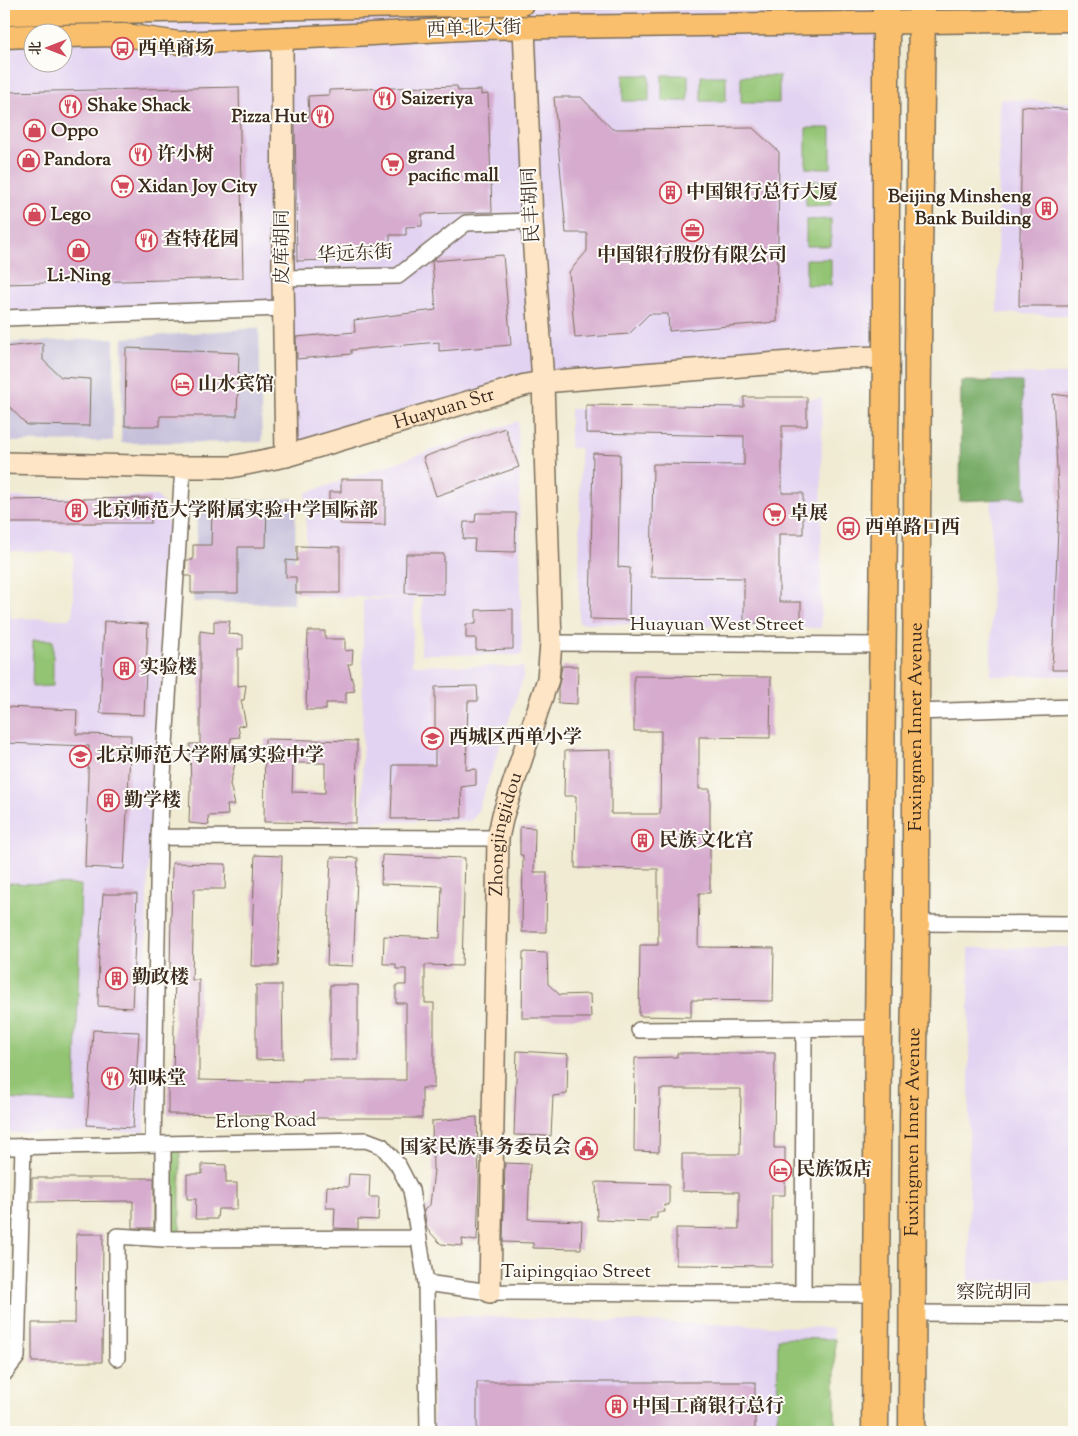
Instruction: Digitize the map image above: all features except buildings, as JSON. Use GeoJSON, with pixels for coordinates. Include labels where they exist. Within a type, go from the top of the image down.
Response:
{"type":"FeatureCollection","features":[{"type":"Feature","properties":{"kind":"highway","name":"Fuxingmen Inner Avenue"},"geometry":{"type":"LineString","coordinates":[[875,1432],[886,357],[886,13]]}},
{"type":"Feature","properties":{"kind":"highway","name":"Fuxingmen Inner Avenue"},"geometry":{"type":"LineString","coordinates":[[912,1432],[922,13]]}},
{"type":"Feature","properties":{"kind":"main road","name":"西单北大街"},"geometry":{"type":"LineString","coordinates":[[4,14],[105,8],[522,4]]}},
{"type":"Feature","properties":{"kind":"main road","name":"西单北大街"},"geometry":{"type":"LineString","coordinates":[[72,36],[124,35],[179,43],[352,36],[480,28],[524,28],[886,13],[1074,20]]}},
{"type":"Feature","properties":{"kind":"main road"},"geometry":{"type":"LineString","coordinates":[[4,37],[22,36]]}},
{"type":"Feature","properties":{"kind":"street","name":"民丰胡同"},"geometry":{"type":"LineString","coordinates":[[524,28],[532,221],[543,382]]}},
{"type":"Feature","properties":{"kind":"street","name":"皮库胡同"},"geometry":{"type":"LineString","coordinates":[[282,38],[286,456]]}},
{"type":"Feature","properties":{"kind":"street","name":"华远东街"},"geometry":{"type":"LineString","coordinates":[[283,278],[398,276],[466,223],[532,221]]}},
{"type":"Feature","properties":{"kind":"street"},"geometry":{"type":"LineString","coordinates":[[4,318],[284,308]]}},
{"type":"Feature","properties":{"kind":"street","name":"Huayuan Str"},"geometry":{"type":"LineString","coordinates":[[4,463],[232,467],[286,456],[524,385],[841,358],[886,357]]}},
{"type":"Feature","properties":{"kind":"street","name":"Zhongjingjidou"},"geometry":{"type":"LineString","coordinates":[[490,1292],[498,838],[506,807],[548,678],[551,644],[543,382]]}},
{"type":"Feature","properties":{"kind":"street"},"geometry":{"type":"LineString","coordinates":[[163,1239],[158,1144],[159,837],[183,467]]}},
{"type":"Feature","properties":{"kind":"street","name":"Huayuan West Street"},"geometry":{"type":"LineString","coordinates":[[551,644],[883,645]]}},
{"type":"Feature","properties":{"kind":"street"},"geometry":{"type":"LineString","coordinates":[[916,712],[1074,707]]}},
{"type":"Feature","properties":{"kind":"street"},"geometry":{"type":"LineString","coordinates":[[159,837],[498,838]]}},
{"type":"Feature","properties":{"kind":"street"},"geometry":{"type":"LineString","coordinates":[[916,923],[1074,924]]}},
{"type":"Feature","properties":{"kind":"street"},"geometry":{"type":"LineString","coordinates":[[640,1030],[878,1028]]}},
{"type":"Feature","properties":{"kind":"street"},"geometry":{"type":"LineString","coordinates":[[804,1030],[804,1294]]}},
{"type":"Feature","properties":{"kind":"street","name":"Erlong Road"},"geometry":{"type":"LineString","coordinates":[[4,1147],[366,1140],[382,1146],[398,1165],[411,1190],[426,1283]]}},
{"type":"Feature","properties":{"kind":"street"},"geometry":{"type":"LineString","coordinates":[[4,1374],[17,1357],[23,1146]]}},
{"type":"Feature","properties":{"kind":"street"},"geometry":{"type":"LineString","coordinates":[[117,1358],[117,1236],[163,1239],[420,1238]]}},
{"type":"Feature","properties":{"kind":"street"},"geometry":{"type":"LineString","coordinates":[[426,1283],[428,1432]]}},
{"type":"Feature","properties":{"kind":"street","name":"Taipingqiao Street"},"geometry":{"type":"LineString","coordinates":[[426,1283],[490,1292],[876,1294]]}},
{"type":"Feature","properties":{"kind":"street","name":"察院胡同"},"geometry":{"type":"LineString","coordinates":[[913,1313],[1074,1314]]}},
{"type":"Feature","properties":{"kind":"shaded area"},"geometry":{"type":"Polygon","coordinates":[[[4,4],[889,4],[886,357],[559,380],[295,453],[292,307],[4,314],[4,4]]]}},
{"type":"Feature","properties":{"kind":"shaded area","name":"Beijing Minsheng Bank Building"},"geometry":{"type":"Polygon","coordinates":[[[1000,99],[1074,103],[1074,316],[997,313],[1000,99]]]}},
{"type":"Feature","properties":{"kind":"shaded area"},"geometry":{"type":"Polygon","coordinates":[[[259,328],[262,442],[121,443],[123,338],[259,328]]]}},
{"type":"Feature","properties":{"kind":"shaded area"},"geometry":{"type":"Polygon","coordinates":[[[114,338],[113,441],[9,442],[4,436],[4,343],[114,338]]]}},
{"type":"Feature","properties":{"kind":"shaded area"},"geometry":{"type":"Polygon","coordinates":[[[992,374],[1074,374],[1074,676],[991,676],[992,374]]]}},
{"type":"Feature","properties":{"kind":"shaded area"},"geometry":{"type":"Polygon","coordinates":[[[822,398],[821,628],[579,623],[580,448],[570,448],[570,409],[822,398]]]}},
{"type":"Feature","properties":{"kind":"shaded area"},"geometry":{"type":"Polygon","coordinates":[[[518,421],[522,655],[421,654],[422,598],[414,598],[412,665],[523,667],[523,678],[477,813],[471,821],[362,822],[363,600],[410,598],[306,596],[306,493],[518,421]]]}},
{"type":"Feature","properties":{"kind":"shaded area","name":"北京师范大学附属实验中学"},"geometry":{"type":"Polygon","coordinates":[[[157,496],[166,506],[171,554],[147,894],[145,1132],[4,1133],[4,592],[8,592],[11,618],[69,619],[73,615],[73,552],[4,551],[4,497],[157,496]]]}},
{"type":"Feature","properties":{"kind":"shaded area"},"geometry":{"type":"Polygon","coordinates":[[[296,498],[294,604],[193,602],[198,502],[296,498]]]}},
{"type":"Feature","properties":{"kind":"shaded area"},"geometry":{"type":"Polygon","coordinates":[[[1074,947],[1074,1281],[969,1280],[969,948],[1074,947]]]}},
{"type":"Feature","properties":{"kind":"shaded area"},"geometry":{"type":"Polygon","coordinates":[[[434,1315],[833,1328],[835,1432],[433,1432],[434,1315]]]}},
{"type":"Feature","properties":{"kind":"green space"},"geometry":{"type":"Polygon","coordinates":[[[623,75],[649,75],[649,101],[623,101],[623,75]]]}},
{"type":"Feature","properties":{"kind":"green space"},"geometry":{"type":"Polygon","coordinates":[[[662,75],[688,75],[688,101],[662,101],[662,75]]]}},
{"type":"Feature","properties":{"kind":"green space"},"geometry":{"type":"Polygon","coordinates":[[[701,76],[726,76],[726,101],[701,101],[701,76]]]}},
{"type":"Feature","properties":{"kind":"green space"},"geometry":{"type":"Polygon","coordinates":[[[741,76],[779,76],[779,103],[741,103],[741,76]]]}},
{"type":"Feature","properties":{"kind":"green space"},"geometry":{"type":"Polygon","coordinates":[[[806,128],[831,128],[831,168],[806,168],[806,128]]]}},
{"type":"Feature","properties":{"kind":"green space"},"geometry":{"type":"Polygon","coordinates":[[[806,181],[831,181],[831,205],[806,206],[806,181]]]}},
{"type":"Feature","properties":{"kind":"green space"},"geometry":{"type":"Polygon","coordinates":[[[831,219],[831,246],[806,246],[806,220],[831,219]]]}},
{"type":"Feature","properties":{"kind":"green space"},"geometry":{"type":"Polygon","coordinates":[[[806,259],[831,259],[831,285],[806,285],[806,259]]]}},
{"type":"Feature","properties":{"kind":"green space"},"geometry":{"type":"Polygon","coordinates":[[[961,381],[1022,382],[1026,498],[960,501],[961,381]]]}},
{"type":"Feature","properties":{"kind":"green space"},"geometry":{"type":"Polygon","coordinates":[[[33,640],[53,640],[53,686],[32,687],[33,640]]]}},
{"type":"Feature","properties":{"kind":"green space"},"geometry":{"type":"Polygon","coordinates":[[[4,883],[81,885],[75,1103],[4,1099],[4,883]]]}},
{"type":"Feature","properties":{"kind":"green space"},"geometry":{"type":"Polygon","coordinates":[[[169,1148],[180,1148],[180,1235],[169,1235],[169,1148]]]}},
{"type":"Feature","properties":{"kind":"green space"},"geometry":{"type":"Polygon","coordinates":[[[778,1338],[835,1339],[835,1432],[777,1432],[778,1338]]]}},
{"type":"Feature","properties":{"kind":"place","name":"西单商场"},"geometry":{"type":"Point","coordinates":[122,49]}},
{"type":"Feature","properties":{"kind":"place","name":"Saizeriya"},"geometry":{"type":"Point","coordinates":[385,99]}},
{"type":"Feature","properties":{"kind":"place","name":"Shake Shack"},"geometry":{"type":"Point","coordinates":[71,106]}},
{"type":"Feature","properties":{"kind":"place","name":"Pizza Hut"},"geometry":{"type":"Point","coordinates":[323,117]}},
{"type":"Feature","properties":{"kind":"place","name":"Oppo"},"geometry":{"type":"Point","coordinates":[35,131]}},
{"type":"Feature","properties":{"kind":"place","name":"许小树"},"geometry":{"type":"Point","coordinates":[141,155]}},
{"type":"Feature","properties":{"kind":"place","name":"Pandora"},"geometry":{"type":"Point","coordinates":[28,160]}},
{"type":"Feature","properties":{"kind":"place","name":"grand pacific mall"},"geometry":{"type":"Point","coordinates":[392,165]}},
{"type":"Feature","properties":{"kind":"place","name":"Xidan Joy City"},"geometry":{"type":"Point","coordinates":[122,187]}},
{"type":"Feature","properties":{"kind":"place","name":"中国银行总行大厦"},"geometry":{"type":"Point","coordinates":[670,193]}},
{"type":"Feature","properties":{"kind":"place","name":"Beijing Minsheng Bank Building"},"geometry":{"type":"Point","coordinates":[1047,208]}},
{"type":"Feature","properties":{"kind":"place","name":"Lego"},"geometry":{"type":"Point","coordinates":[35,215]}},
{"type":"Feature","properties":{"kind":"place","name":"中国银行股份有限公司"},"geometry":{"type":"Point","coordinates":[692,230]}},
{"type":"Feature","properties":{"kind":"place","name":"查特花园"},"geometry":{"type":"Point","coordinates":[147,240]}},
{"type":"Feature","properties":{"kind":"place","name":"Li-Ning"},"geometry":{"type":"Point","coordinates":[79,250]}},
{"type":"Feature","properties":{"kind":"place","name":"山水宾馆"},"geometry":{"type":"Point","coordinates":[182,385]}},
{"type":"Feature","properties":{"kind":"place","name":"北京师范大学附属实验中学国际部"},"geometry":{"type":"Point","coordinates":[77,511]}},
{"type":"Feature","properties":{"kind":"place","name":"卓展"},"geometry":{"type":"Point","coordinates":[774,514]}},
{"type":"Feature","properties":{"kind":"place","name":"西单路口西"},"geometry":{"type":"Point","coordinates":[849,528]}},
{"type":"Feature","properties":{"kind":"place","name":"实验楼"},"geometry":{"type":"Point","coordinates":[124,668]}},
{"type":"Feature","properties":{"kind":"place","name":"西城区西单小学"},"geometry":{"type":"Point","coordinates":[433,738]}},
{"type":"Feature","properties":{"kind":"place","name":"北京师范大学附属实验中学"},"geometry":{"type":"Point","coordinates":[80,756]}},
{"type":"Feature","properties":{"kind":"place","name":"勤学楼"},"geometry":{"type":"Point","coordinates":[108,801]}},
{"type":"Feature","properties":{"kind":"place","name":"民族文化宫"},"geometry":{"type":"Point","coordinates":[643,841]}},
{"type":"Feature","properties":{"kind":"place","name":"勤政楼"},"geometry":{"type":"Point","coordinates":[116,978]}},
{"type":"Feature","properties":{"kind":"place","name":"知味堂"},"geometry":{"type":"Point","coordinates":[113,1079]}},
{"type":"Feature","properties":{"kind":"place","name":"国家民族事务委员会"},"geometry":{"type":"Point","coordinates":[587,1148]}},
{"type":"Feature","properties":{"kind":"place","name":"民族饭店"},"geometry":{"type":"Point","coordinates":[780,1170]}},
{"type":"Feature","properties":{"kind":"place","name":"中国工商银行总行"},"geometry":{"type":"Point","coordinates":[616,1407]}}]}
